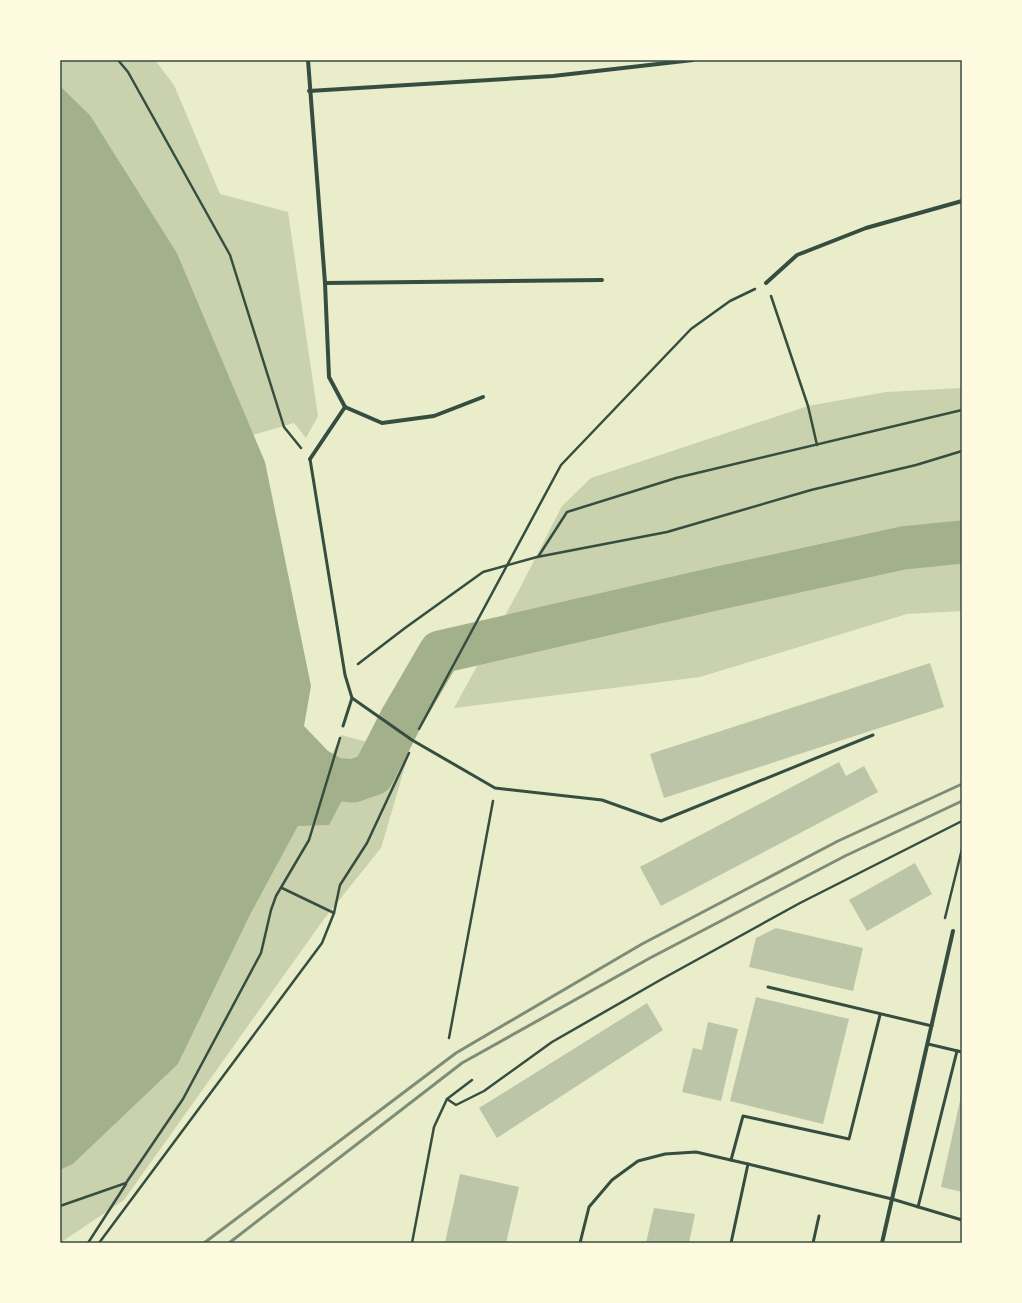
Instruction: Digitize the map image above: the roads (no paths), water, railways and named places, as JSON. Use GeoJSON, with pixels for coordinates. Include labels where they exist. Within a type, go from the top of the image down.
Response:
{"type":"FeatureCollection","features":[{"type":"Feature","properties":{"kind":"street"},"geometry":{"type":"LineString","coordinates":[[308,60],[309,91],[325,283],[329,377],[345,407],[382,423],[434,416],[483,397]]}},
{"type":"Feature","properties":{"kind":"street"},"geometry":{"type":"LineString","coordinates":[[309,91],[553,76],[693,60]]}},
{"type":"Feature","properties":{"kind":"street"},"geometry":{"type":"LineString","coordinates":[[766,283],[797,255],[866,228],[962,201]]}},
{"type":"Feature","properties":{"kind":"street"},"geometry":{"type":"LineString","coordinates":[[325,283],[602,280]]}},
{"type":"Feature","properties":{"kind":"street"},"geometry":{"type":"LineString","coordinates":[[310,459],[345,407]]}},
{"type":"Feature","properties":{"kind":"street"},"geometry":{"type":"LineString","coordinates":[[882,1243],[953,931]]}},
{"type":"Feature","properties":{"kind":"lane"},"geometry":{"type":"LineString","coordinates":[[310,459],[345,674],[352,698],[344,726]]}},
{"type":"Feature","properties":{"kind":"lane"},"geometry":{"type":"LineString","coordinates":[[352,698],[412,740],[495,788],[602,800],[661,821],[874,736]]}},
{"type":"Feature","properties":{"kind":"lane"},"geometry":{"type":"LineString","coordinates":[[768,987],[880,1015],[932,1026]]}},
{"type":"Feature","properties":{"kind":"lane"},"geometry":{"type":"LineString","coordinates":[[731,1160],[743,1116],[849,1139],[880,1015]]}},
{"type":"Feature","properties":{"kind":"lane"},"geometry":{"type":"LineString","coordinates":[[928,1044],[962,1052]]}},
{"type":"Feature","properties":{"kind":"lane"},"geometry":{"type":"LineString","coordinates":[[918,1207],[957,1051]]}},
{"type":"Feature","properties":{"kind":"lane"},"geometry":{"type":"LineString","coordinates":[[580,1243],[589,1208],[612,1180],[638,1161],[665,1154],[696,1152],[892,1199],[962,1220]]}},
{"type":"Feature","properties":{"kind":"lane"},"geometry":{"type":"LineString","coordinates":[[731,1243],[748,1164]]}},
{"type":"Feature","properties":{"kind":"lane"},"geometry":{"type":"LineString","coordinates":[[814,1243],[819,1216]]}},
{"type":"Feature","properties":{"kind":"waterway"},"geometry":{"type":"LineString","coordinates":[[293,775],[353,781],[373,774],[401,719],[440,652],[719,588],[903,548],[962,542]]}},
{"type":"Feature","properties":{"kind":"railway"},"geometry":{"type":"LineString","coordinates":[[204,1243],[456,1053],[642,944],[838,841],[962,784]]}},
{"type":"Feature","properties":{"kind":"railway"},"geometry":{"type":"LineString","coordinates":[[229,1243],[462,1063],[650,958],[845,856],[962,801]]}}]}
